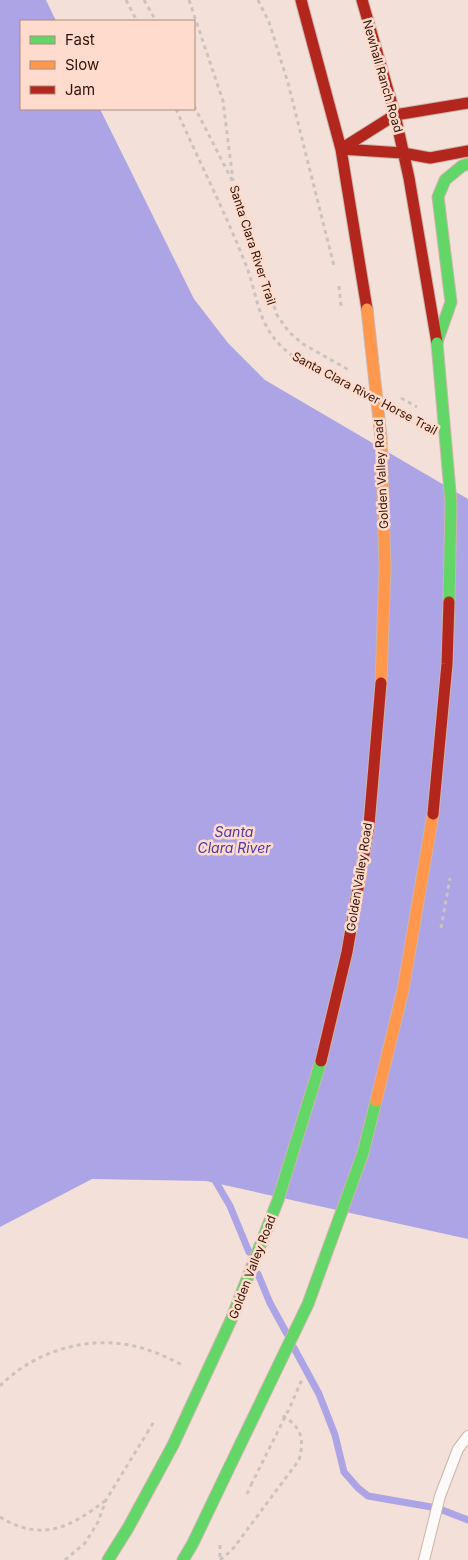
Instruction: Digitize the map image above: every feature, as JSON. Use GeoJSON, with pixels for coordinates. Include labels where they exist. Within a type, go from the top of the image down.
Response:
{"type":"FeatureCollection","features":[{"type":"Feature","properties":{"kind":"main road"},"geometry":{"type":"LineString","coordinates":[[301,0],[341,149]]}},
{"type":"Feature","properties":{"kind":"main road","name":"Newhall Ranch Road"},"geometry":{"type":"LineString","coordinates":[[362,0],[404,153]]}},
{"type":"Feature","properties":{"kind":"main road"},"geometry":{"type":"LineString","coordinates":[[341,149],[395,116],[468,104]]}},
{"type":"Feature","properties":{"kind":"main road"},"geometry":{"type":"LineString","coordinates":[[341,149],[404,153],[430,158],[468,151]]}},
{"type":"Feature","properties":{"kind":"main road","name":"Golden Valley Road"},"geometry":{"type":"LineString","coordinates":[[108,1560],[128,1528],[173,1445],[231,1320],[278,1200],[317,1077],[347,952],[367,834],[381,696],[386,567],[381,438],[367,309],[341,149]]}},
{"type":"Feature","properties":{"kind":"main road"},"geometry":{"type":"LineString","coordinates":[[183,1560],[308,1304],[363,1153],[403,990],[432,827],[447,664],[451,503],[437,342],[404,153]]}},
{"type":"Feature","properties":{"kind":"main road"},"geometry":{"type":"LineString","coordinates":[[437,342],[451,302],[438,197],[445,180],[462,166],[468,164]]}},
{"type":"Feature","properties":{"kind":"main road"},"geometry":{"type":"LineString","coordinates":[[97,1553],[128,1528]]}},
{"type":"Feature","properties":{"kind":"lane"},"geometry":{"type":"LineString","coordinates":[[424,1560],[440,1496],[458,1449],[468,1436]]}},
{"type":"Feature","properties":{"kind":"path"},"geometry":{"type":"LineString","coordinates":[[126,0],[136,20]]}},
{"type":"Feature","properties":{"kind":"path"},"geometry":{"type":"LineString","coordinates":[[144,0],[155,20]]}},
{"type":"Feature","properties":{"kind":"path"},"geometry":{"type":"LineString","coordinates":[[189,0],[223,101],[234,184]]}},
{"type":"Feature","properties":{"kind":"path"},"geometry":{"type":"LineString","coordinates":[[258,0],[269,22],[288,83],[334,268]]}},
{"type":"Feature","properties":{"kind":"path","name":"Santa Clara River Trail"},"geometry":{"type":"LineString","coordinates":[[195,108],[234,184],[277,315],[288,332],[303,344],[355,373]]}},
{"type":"Feature","properties":{"kind":"path","name":"Santa Clara River Horse Trail"},"geometry":{"type":"LineString","coordinates":[[176,110],[246,267],[259,312],[273,336],[279,344],[303,362],[355,389]]}},
{"type":"Feature","properties":{"kind":"path"},"geometry":{"type":"LineString","coordinates":[[337,277],[342,314]]}},
{"type":"Feature","properties":{"kind":"path"},"geometry":{"type":"LineString","coordinates":[[348,360],[352,396]]}},
{"type":"Feature","properties":{"kind":"path"},"geometry":{"type":"LineString","coordinates":[[399,397],[425,411]]}},
{"type":"Feature","properties":{"kind":"path","name":"Santa Clara River Horse Trail"},"geometry":{"type":"LineString","coordinates":[[398,412],[425,425]]}},
{"type":"Feature","properties":{"kind":"path"},"geometry":{"type":"LineString","coordinates":[[180,1372],[184,1363]]}},
{"type":"Feature","properties":{"kind":"path"},"geometry":{"type":"LineString","coordinates":[[65,1560],[85,1543],[98,1522],[106,1500],[156,1419]]}},
{"type":"Feature","properties":{"kind":"path"},"geometry":{"type":"LineString","coordinates":[[0,1517],[10,1524],[26,1529],[47,1530],[67,1526],[84,1517],[106,1500]]}},
{"type":"Feature","properties":{"kind":"water","name":"Santa Clara River"},"geometry":{"type":"Polygon","coordinates":[[[0,0],[46,0],[56,20],[20,20],[20,110],[100,110],[194,299],[228,343],[265,380],[468,499],[468,1239],[206,1181],[92,1179],[0,1227],[0,0]]]}},
{"type":"Feature","properties":{"kind":"waterway"},"geometry":{"type":"LineString","coordinates":[[213,1177],[230,1206],[249,1252]]}},
{"type":"Feature","properties":{"kind":"waterway"},"geometry":{"type":"LineString","coordinates":[[258,1274],[270,1303],[287,1334]]}},
{"type":"Feature","properties":{"kind":"waterway"},"geometry":{"type":"LineString","coordinates":[[294,1348],[319,1394],[335,1435],[344,1472],[358,1488],[368,1496],[437,1508],[468,1520]]}},
{"type":"Feature","properties":{"kind":"traffic: fast"},"geometry":{"type":"LineString","coordinates":[[438,339],[451,302],[438,197],[445,180],[462,166],[468,164]]}},
{"type":"Feature","properties":{"kind":"traffic: fast"},"geometry":{"type":"LineString","coordinates":[[437,343],[451,503],[449,602]]}},
{"type":"Feature","properties":{"kind":"traffic: fast"},"geometry":{"type":"LineString","coordinates":[[173,1445],[231,1320],[278,1200],[321,1061]]}},
{"type":"Feature","properties":{"kind":"traffic: fast"},"geometry":{"type":"LineString","coordinates":[[227,1472],[308,1304],[363,1153],[376,1101]]}},
{"type":"Feature","properties":{"kind":"traffic: fast"},"geometry":{"type":"LineString","coordinates":[[108,1560],[128,1528],[173,1445]]}},
{"type":"Feature","properties":{"kind":"traffic: fast"},"geometry":{"type":"LineString","coordinates":[[183,1560],[227,1472]]}},
{"type":"Feature","properties":{"kind":"traffic: jam"},"geometry":{"type":"LineString","coordinates":[[301,0],[341,149],[367,309]]}},
{"type":"Feature","properties":{"kind":"traffic: jam"},"geometry":{"type":"LineString","coordinates":[[362,0],[395,115],[409,178],[437,343]]}},
{"type":"Feature","properties":{"kind":"traffic: jam"},"geometry":{"type":"LineString","coordinates":[[341,149],[395,115],[468,103]]}},
{"type":"Feature","properties":{"kind":"traffic: jam"},"geometry":{"type":"LineString","coordinates":[[341,149],[403,153],[430,158],[468,151]]}},
{"type":"Feature","properties":{"kind":"traffic: jam"},"geometry":{"type":"LineString","coordinates":[[433,814],[447,664],[449,602]]}},
{"type":"Feature","properties":{"kind":"traffic: jam"},"geometry":{"type":"LineString","coordinates":[[321,1061],[347,952],[369,825],[381,683]]}},
{"type":"Feature","properties":{"kind":"traffic: slow"},"geometry":{"type":"LineString","coordinates":[[367,309],[381,438],[385,567],[381,683]]}},
{"type":"Feature","properties":{"kind":"traffic: slow"},"geometry":{"type":"LineString","coordinates":[[376,1101],[403,990],[433,814]]}}]}
